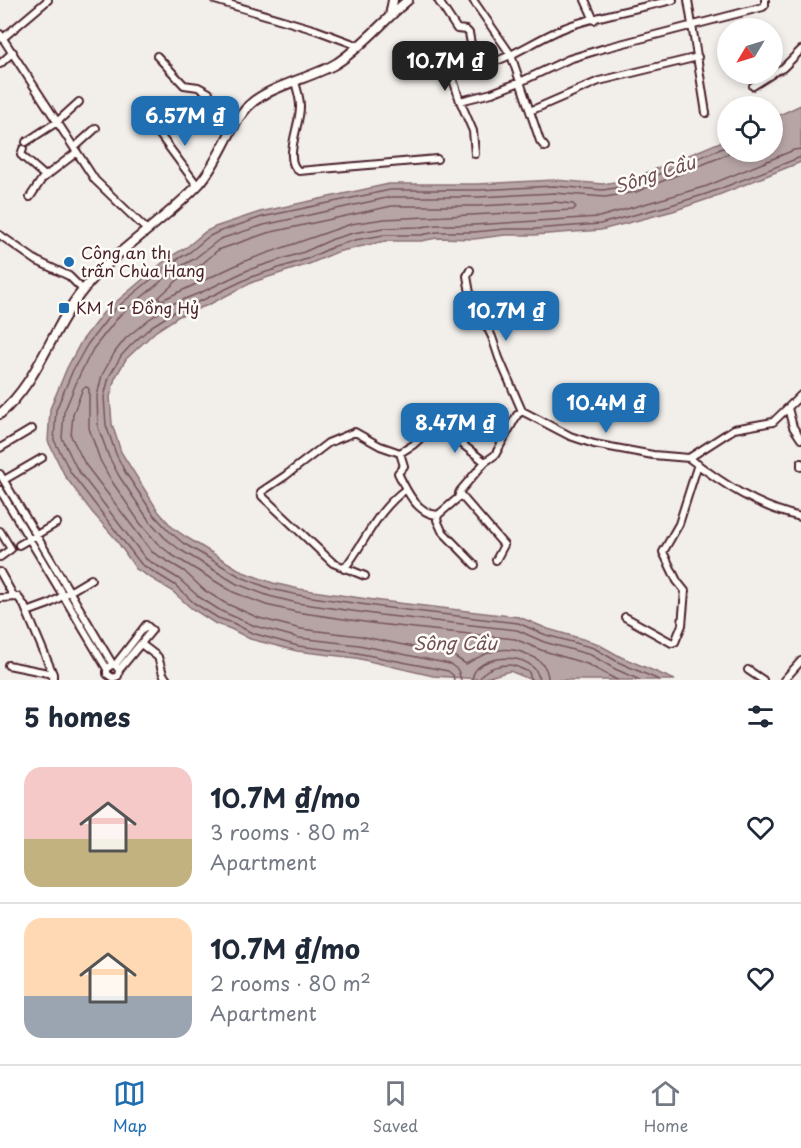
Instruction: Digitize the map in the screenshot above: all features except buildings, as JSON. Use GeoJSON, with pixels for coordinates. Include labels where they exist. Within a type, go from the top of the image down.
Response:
{"type":"FeatureCollection","features":[{"type":"Feature","properties":{"kind":"main road"},"geometry":{"type":"LineString","coordinates":[[390,16],[393,0]]}},
{"type":"Feature","properties":{"kind":"main road"},"geometry":{"type":"LineString","coordinates":[[0,414],[15,401],[31,379],[83,290],[197,185],[220,154],[245,109],[252,102],[330,66],[359,46],[405,1]]}},
{"type":"Feature","properties":{"kind":"street"},"geometry":{"type":"LineString","coordinates":[[48,0],[1,36],[97,183],[147,230]]}},
{"type":"Feature","properties":{"kind":"street"},"geometry":{"type":"LineString","coordinates":[[218,0],[316,30],[359,46]]}},
{"type":"Feature","properties":{"kind":"street"},"geometry":{"type":"LineString","coordinates":[[438,0],[457,29],[470,33],[474,60],[478,67],[573,25],[673,0]]}},
{"type":"Feature","properties":{"kind":"street"},"geometry":{"type":"LineString","coordinates":[[473,0],[511,54],[544,147]]}},
{"type":"Feature","properties":{"kind":"street"},"geometry":{"type":"LineString","coordinates":[[585,0],[594,20]]}},
{"type":"Feature","properties":{"kind":"street"},"geometry":{"type":"LineString","coordinates":[[688,0],[706,113]]}},
{"type":"Feature","properties":{"kind":"street"},"geometry":{"type":"LineString","coordinates":[[460,100],[492,93],[569,59],[763,7],[765,0]]}},
{"type":"Feature","properties":{"kind":"street"},"geometry":{"type":"LineString","coordinates":[[783,66],[801,50]]}},
{"type":"Feature","properties":{"kind":"street"},"geometry":{"type":"LineString","coordinates":[[0,64],[12,51]]}},
{"type":"Feature","properties":{"kind":"street"},"geometry":{"type":"LineString","coordinates":[[157,56],[184,85],[198,87],[209,93],[218,106],[218,118],[231,132]]}},
{"type":"Feature","properties":{"kind":"street"},"geometry":{"type":"LineString","coordinates":[[530,111],[598,81],[698,57]]}},
{"type":"Feature","properties":{"kind":"street"},"geometry":{"type":"LineString","coordinates":[[474,60],[450,68],[473,131],[475,154]]}},
{"type":"Feature","properties":{"kind":"street"},"geometry":{"type":"LineString","coordinates":[[295,82],[300,106],[291,159],[299,171],[437,159]]}},
{"type":"Feature","properties":{"kind":"street"},"geometry":{"type":"LineString","coordinates":[[26,142],[57,122],[79,102]]}},
{"type":"Feature","properties":{"kind":"street"},"geometry":{"type":"LineString","coordinates":[[153,117],[156,131],[197,185]]}},
{"type":"Feature","properties":{"kind":"street"},"geometry":{"type":"LineString","coordinates":[[30,197],[37,184],[96,128]]}},
{"type":"Feature","properties":{"kind":"street"},"geometry":{"type":"LineString","coordinates":[[23,149],[21,156],[45,176]]}},
{"type":"Feature","properties":{"kind":"street"},"geometry":{"type":"LineString","coordinates":[[0,235],[37,261],[69,276],[83,290]]}},
{"type":"Feature","properties":{"kind":"street"},"geometry":{"type":"LineString","coordinates":[[470,270],[467,276],[470,293],[492,337],[522,411],[570,436],[594,444],[653,455],[689,458],[737,492],[766,506],[801,518]]}},
{"type":"Feature","properties":{"kind":"street"},"geometry":{"type":"LineString","coordinates":[[689,458],[734,429],[773,422],[801,395]]}},
{"type":"Feature","properties":{"kind":"street"},"geometry":{"type":"LineString","coordinates":[[788,408],[793,427],[801,439]]}},
{"type":"Feature","properties":{"kind":"street"},"geometry":{"type":"LineString","coordinates":[[438,515],[458,498],[459,493],[485,462],[495,455],[522,411]]}},
{"type":"Feature","properties":{"kind":"street"},"geometry":{"type":"LineString","coordinates":[[365,576],[344,569],[328,559],[262,496],[261,492],[289,474],[328,443],[352,432],[357,432],[380,446],[400,453],[411,447],[423,434],[437,425],[485,462]]}},
{"type":"Feature","properties":{"kind":"street"},"geometry":{"type":"LineString","coordinates":[[0,448],[32,429]]}},
{"type":"Feature","properties":{"kind":"street"},"geometry":{"type":"LineString","coordinates":[[400,453],[404,466],[398,473],[406,489],[419,507],[427,513],[438,515]]}},
{"type":"Feature","properties":{"kind":"street"},"geometry":{"type":"LineString","coordinates":[[42,458],[2,477],[112,672]]}},
{"type":"Feature","properties":{"kind":"street"},"geometry":{"type":"LineString","coordinates":[[625,617],[672,643],[680,631],[685,591],[677,581],[663,552],[679,524],[698,465]]}},
{"type":"Feature","properties":{"kind":"street"},"geometry":{"type":"LineString","coordinates":[[344,569],[359,549],[380,513],[406,489]]}},
{"type":"Feature","properties":{"kind":"street"},"geometry":{"type":"LineString","coordinates":[[0,490],[29,539],[67,593]]}},
{"type":"Feature","properties":{"kind":"street"},"geometry":{"type":"LineString","coordinates":[[459,493],[504,545],[496,560]]}},
{"type":"Feature","properties":{"kind":"street"},"geometry":{"type":"LineString","coordinates":[[438,515],[442,531],[475,565]]}},
{"type":"Feature","properties":{"kind":"street"},"geometry":{"type":"LineString","coordinates":[[19,545],[57,523]]}},
{"type":"Feature","properties":{"kind":"street"},"geometry":{"type":"LineString","coordinates":[[0,531],[11,549],[0,557]]}},
{"type":"Feature","properties":{"kind":"street"},"geometry":{"type":"LineString","coordinates":[[0,572],[14,597]]}},
{"type":"Feature","properties":{"kind":"street"},"geometry":{"type":"LineString","coordinates":[[27,612],[91,579]]}},
{"type":"Feature","properties":{"kind":"street"},"geometry":{"type":"LineString","coordinates":[[0,598],[18,597],[27,612],[53,677]]}},
{"type":"Feature","properties":{"kind":"street"},"geometry":{"type":"LineString","coordinates":[[102,680],[112,672],[141,644],[152,630],[146,625],[112,672]]}},
{"type":"Feature","properties":{"kind":"street"},"geometry":{"type":"LineString","coordinates":[[141,644],[158,657],[166,680]]}},
{"type":"Feature","properties":{"kind":"street"},"geometry":{"type":"LineString","coordinates":[[784,680],[801,661]]}},
{"type":"Feature","properties":{"kind":"street"},"geometry":{"type":"LineString","coordinates":[[8,665],[53,677]]}},
{"type":"Feature","properties":{"kind":"street"},"geometry":{"type":"LineString","coordinates":[[748,670],[763,680]]}},
{"type":"Feature","properties":{"kind":"water","name":"Sông Cầu"},"geometry":{"type":"Polygon","coordinates":[[[801,105],[801,162],[673,211],[601,230],[474,239],[437,238],[421,241],[385,241],[337,252],[309,264],[253,282],[208,305],[179,316],[156,331],[126,359],[115,378],[110,397],[112,424],[121,452],[158,511],[173,528],[243,572],[273,583],[299,589],[519,617],[548,629],[596,643],[621,657],[675,680],[532,680],[510,671],[482,679],[433,676],[356,658],[297,651],[250,639],[216,624],[191,608],[171,590],[136,569],[115,538],[65,476],[48,441],[50,409],[67,368],[81,342],[103,313],[168,258],[215,227],[260,212],[389,184],[478,184],[555,180],[603,184],[632,179],[717,143],[717,162],[783,162],[783,113],[801,105]]]}},
{"type":"Feature","properties":{"kind":"place","name":"Công an thị trấn Chùa Hang"},"geometry":{"type":"Point","coordinates":[69,262]}},
{"type":"Feature","properties":{"kind":"place","name":"KM 1 - Đồng Hỷ"},"geometry":{"type":"Point","coordinates":[64,308]}}]}
